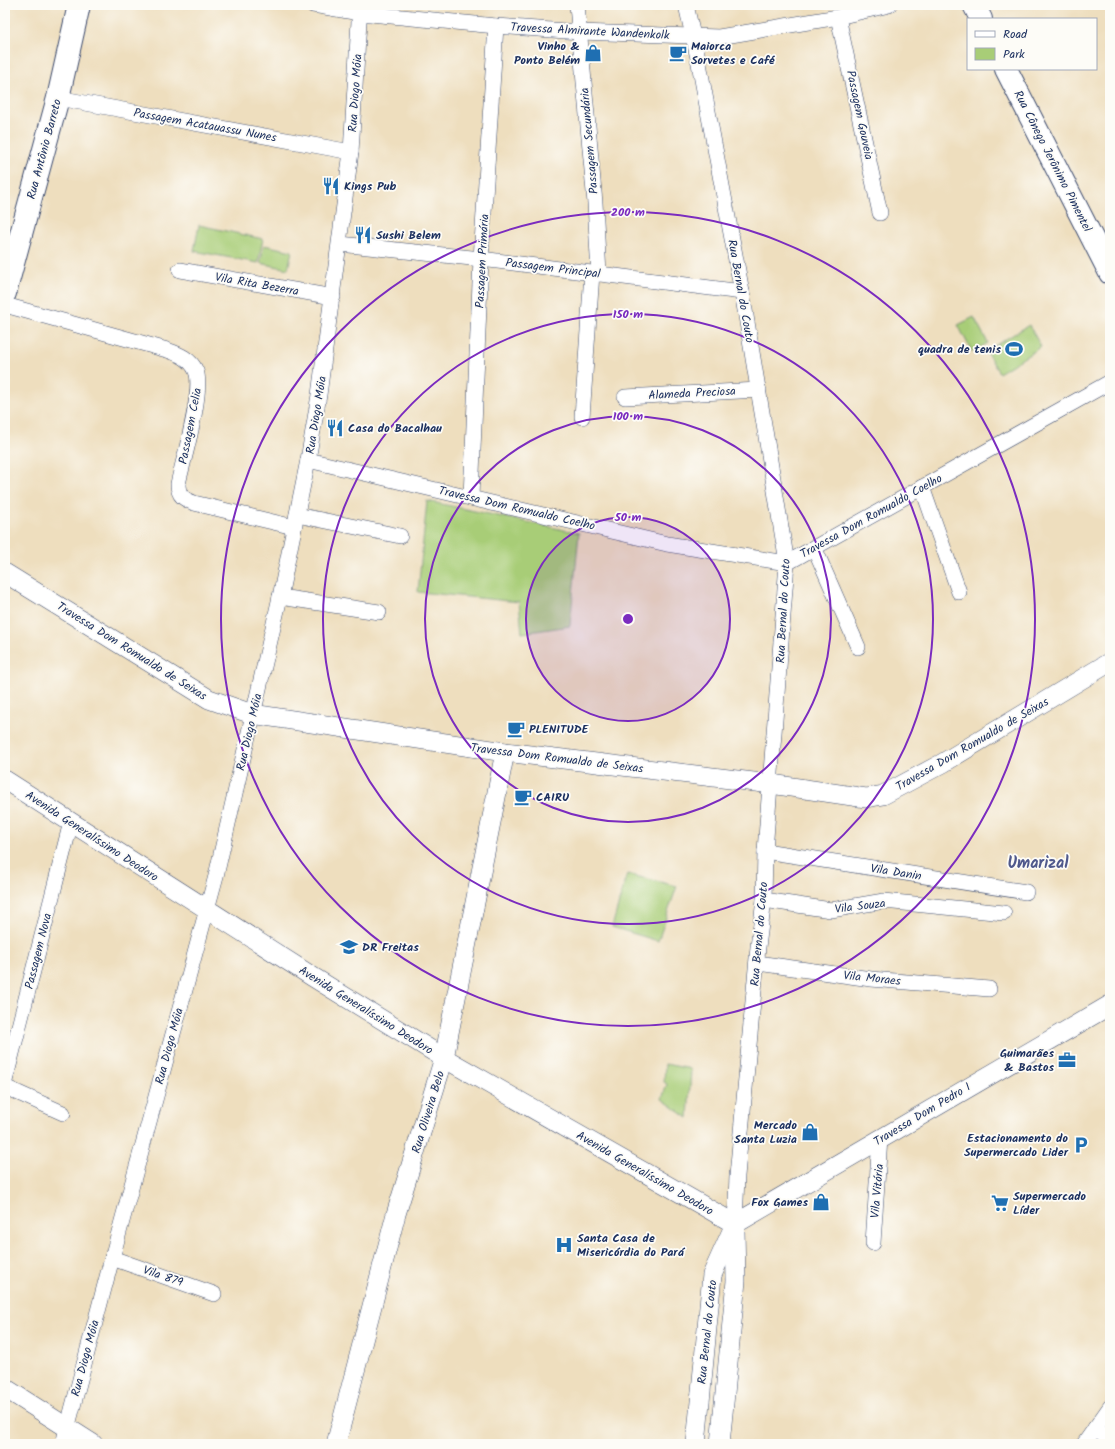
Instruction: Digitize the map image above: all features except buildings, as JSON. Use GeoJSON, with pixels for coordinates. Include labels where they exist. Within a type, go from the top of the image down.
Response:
{"type":"FeatureCollection","features":[{"type":"Feature","properties":{"kind":"main road","name":"Rua Antônio Barreto"},"geometry":{"type":"LineString","coordinates":[[5,293],[8,270],[58,98],[79,5]]}},
{"type":"Feature","properties":{"kind":"main road"},"geometry":{"type":"LineString","coordinates":[[974,5],[980,18]]}},
{"type":"Feature","properties":{"kind":"main road","name":"Rua Cônego Jerônimo Pimentel"},"geometry":{"type":"LineString","coordinates":[[1007,70],[1110,273]]}},
{"type":"Feature","properties":{"kind":"street","name":"Travessa Almirante Wandenkolk"},"geometry":{"type":"LineString","coordinates":[[313,5],[360,9],[496,26],[580,32],[719,38],[838,17],[889,5]]}},
{"type":"Feature","properties":{"kind":"street","name":"Passagem Secundária"},"geometry":{"type":"LineString","coordinates":[[577,5],[596,274],[582,416]]}},
{"type":"Feature","properties":{"kind":"street","name":"Rua Bernal do Couto"},"geometry":{"type":"LineString","coordinates":[[686,5],[694,37],[742,292],[787,563],[766,851],[764,900],[736,1176],[736,1281],[720,1444]]}},
{"type":"Feature","properties":{"kind":"street","name":"Rua Diogo Móia"},"geometry":{"type":"LineString","coordinates":[[65,1436],[206,908],[216,876],[280,597],[308,460],[333,298],[351,152],[360,9]]}},
{"type":"Feature","properties":{"kind":"street","name":"Passagem Gouveia"},"geometry":{"type":"LineString","coordinates":[[838,17],[880,213]]}},
{"type":"Feature","properties":{"kind":"street","name":"Passagem Primária"},"geometry":{"type":"LineString","coordinates":[[471,497],[481,259],[496,26]]}},
{"type":"Feature","properties":{"kind":"street","name":"Passagem Acatauassu Nunes"},"geometry":{"type":"LineString","coordinates":[[58,98],[351,152]]}},
{"type":"Feature","properties":{"kind":"street","name":"Passagem Principal"},"geometry":{"type":"LineString","coordinates":[[340,244],[481,259],[742,292]]}},
{"type":"Feature","properties":{"kind":"street","name":"Vila Rita Bezerra"},"geometry":{"type":"LineString","coordinates":[[180,270],[333,298]]}},
{"type":"Feature","properties":{"kind":"street","name":"Passagem Celia"},"geometry":{"type":"LineString","coordinates":[[5,305],[167,350],[184,357],[196,372],[198,383],[196,400],[178,484],[180,494],[184,498],[194,503],[295,521],[400,536]]}},
{"type":"Feature","properties":{"kind":"street","name":"Travessa Dom Romualdo Coelho"},"geometry":{"type":"LineString","coordinates":[[308,460],[667,544],[787,563],[1110,382]]}},
{"type":"Feature","properties":{"kind":"street","name":"Alameda Preciosa"},"geometry":{"type":"LineString","coordinates":[[625,397],[759,390]]}},
{"type":"Feature","properties":{"kind":"street"},"geometry":{"type":"LineString","coordinates":[[922,487],[959,592]]}},
{"type":"Feature","properties":{"kind":"street"},"geometry":{"type":"LineString","coordinates":[[814,548],[858,647]]}},
{"type":"Feature","properties":{"kind":"street","name":"Travessa Dom Romualdo de Seixas"},"geometry":{"type":"LineString","coordinates":[[5,573],[209,699],[252,714],[505,752],[771,784],[866,798],[883,795],[943,763],[1110,662]]}},
{"type":"Feature","properties":{"kind":"street"},"geometry":{"type":"LineString","coordinates":[[280,597],[379,612]]}},
{"type":"Feature","properties":{"kind":"street","name":"Rua Oliveira Belo"},"geometry":{"type":"LineString","coordinates":[[336,1444],[396,1214],[444,1058],[505,752]]}},
{"type":"Feature","properties":{"kind":"street","name":"Avenida Generalíssimo Deodoro"},"geometry":{"type":"LineString","coordinates":[[5,780],[444,1058],[735,1224]]}},
{"type":"Feature","properties":{"kind":"street","name":"Passagem Nova"},"geometry":{"type":"LineString","coordinates":[[5,1081],[71,822]]}},
{"type":"Feature","properties":{"kind":"street","name":"Vila Danin"},"geometry":{"type":"LineString","coordinates":[[766,851],[1026,892]]}},
{"type":"Feature","properties":{"kind":"street","name":"Vila Souza"},"geometry":{"type":"LineString","coordinates":[[764,900],[831,910],[884,901],[1004,913]]}},
{"type":"Feature","properties":{"kind":"street","name":"Vila Moraes"},"geometry":{"type":"LineString","coordinates":[[757,963],[871,979],[989,989]]}},
{"type":"Feature","properties":{"kind":"street","name":"Travessa Dom Pedro I"},"geometry":{"type":"LineString","coordinates":[[735,1224],[1110,1005]]}},
{"type":"Feature","properties":{"kind":"street"},"geometry":{"type":"LineString","coordinates":[[5,1088],[64,1113]]}},
{"type":"Feature","properties":{"kind":"street","name":"Vila Vitória"},"geometry":{"type":"LineString","coordinates":[[873,1243],[880,1138]]}},
{"type":"Feature","properties":{"kind":"street","name":"Rua Bernal do Couto"},"geometry":{"type":"LineString","coordinates":[[696,1444],[712,1275],[735,1224]]}},
{"type":"Feature","properties":{"kind":"street","name":"Vila 879"},"geometry":{"type":"LineString","coordinates":[[112,1258],[214,1294]]}},
{"type":"Feature","properties":{"kind":"street"},"geometry":{"type":"LineString","coordinates":[[5,1388],[65,1436],[93,1444]]}},
{"type":"Feature","properties":{"kind":"street"},"geometry":{"type":"LineString","coordinates":[[1084,1444],[1110,1407]]}},
{"type":"Feature","properties":{"kind":"street"},"geometry":{"type":"LineString","coordinates":[[1095,1428],[1110,1439]]}},
{"type":"Feature","properties":{"kind":"green space"},"geometry":{"type":"Polygon","coordinates":[[[199,225],[263,239],[258,263],[194,251],[199,225]]]}},
{"type":"Feature","properties":{"kind":"green space"},"geometry":{"type":"Polygon","coordinates":[[[264,245],[292,251],[288,269],[260,263],[264,245]]]}},
{"type":"Feature","properties":{"kind":"green space"},"geometry":{"type":"Polygon","coordinates":[[[974,317],[988,343],[972,352],[958,325],[974,317]]]}},
{"type":"Feature","properties":{"kind":"green space","name":"quadra de tenis"},"geometry":{"type":"Polygon","coordinates":[[[1029,325],[1041,347],[999,373],[986,351],[1029,325]]]}},
{"type":"Feature","properties":{"kind":"green space"},"geometry":{"type":"Polygon","coordinates":[[[427,501],[579,533],[570,626],[522,633],[519,602],[418,592],[427,501]]]}},
{"type":"Feature","properties":{"kind":"green space"},"geometry":{"type":"Polygon","coordinates":[[[627,874],[677,886],[658,941],[612,927],[627,874]]]}},
{"type":"Feature","properties":{"kind":"green space"},"geometry":{"type":"Polygon","coordinates":[[[665,1064],[691,1069],[688,1118],[662,1099],[667,1084],[664,1082],[665,1064]]]}},
{"type":"Feature","properties":{"kind":"place","name":"Vinho & Ponto Belém"},"geometry":{"type":"Point","coordinates":[593,53]}},
{"type":"Feature","properties":{"kind":"place","name":"Maiorca Sorvetes e Café"},"geometry":{"type":"Point","coordinates":[678,53]}},
{"type":"Feature","properties":{"kind":"place","name":"Kings Pub"},"geometry":{"type":"Point","coordinates":[331,186]}},
{"type":"Feature","properties":{"kind":"place","name":"Sushi Belem"},"geometry":{"type":"Point","coordinates":[363,235]}},
{"type":"Feature","properties":{"kind":"place","name":"quadra de tenis"},"geometry":{"type":"Point","coordinates":[1014,349]}},
{"type":"Feature","properties":{"kind":"place","name":"Casa do Bacalhau"},"geometry":{"type":"Point","coordinates":[335,428]}},
{"type":"Feature","properties":{"kind":"place","name":"PLENITUDE"},"geometry":{"type":"Point","coordinates":[516,729]}},
{"type":"Feature","properties":{"kind":"place","name":"CAIRU"},"geometry":{"type":"Point","coordinates":[523,797]}},
{"type":"Feature","properties":{"kind":"place","name":"DR Freitas"},"geometry":{"type":"Point","coordinates":[349,947]}},
{"type":"Feature","properties":{"kind":"place","name":"Guimarães & Bastos"},"geometry":{"type":"Point","coordinates":[1067,1060]}},
{"type":"Feature","properties":{"kind":"place","name":"Mercado Santa Luzia"},"geometry":{"type":"Point","coordinates":[810,1132]}},
{"type":"Feature","properties":{"kind":"place","name":"Estacionamento do Supermercado Lider"},"geometry":{"type":"Point","coordinates":[1081,1145]}},
{"type":"Feature","properties":{"kind":"place","name":"Fox Games"},"geometry":{"type":"Point","coordinates":[821,1202]}},
{"type":"Feature","properties":{"kind":"place","name":"Supermercado Líder"},"geometry":{"type":"Point","coordinates":[1000,1203]}},
{"type":"Feature","properties":{"kind":"place","name":"Santa Casa de Misericórdia do Pará"},"geometry":{"type":"Point","coordinates":[564,1245]}},
{"type":"Feature","properties":{"kind":"district","name":"Umarizal"},"geometry":{"type":"Point","coordinates":[1038,862]}}]}
